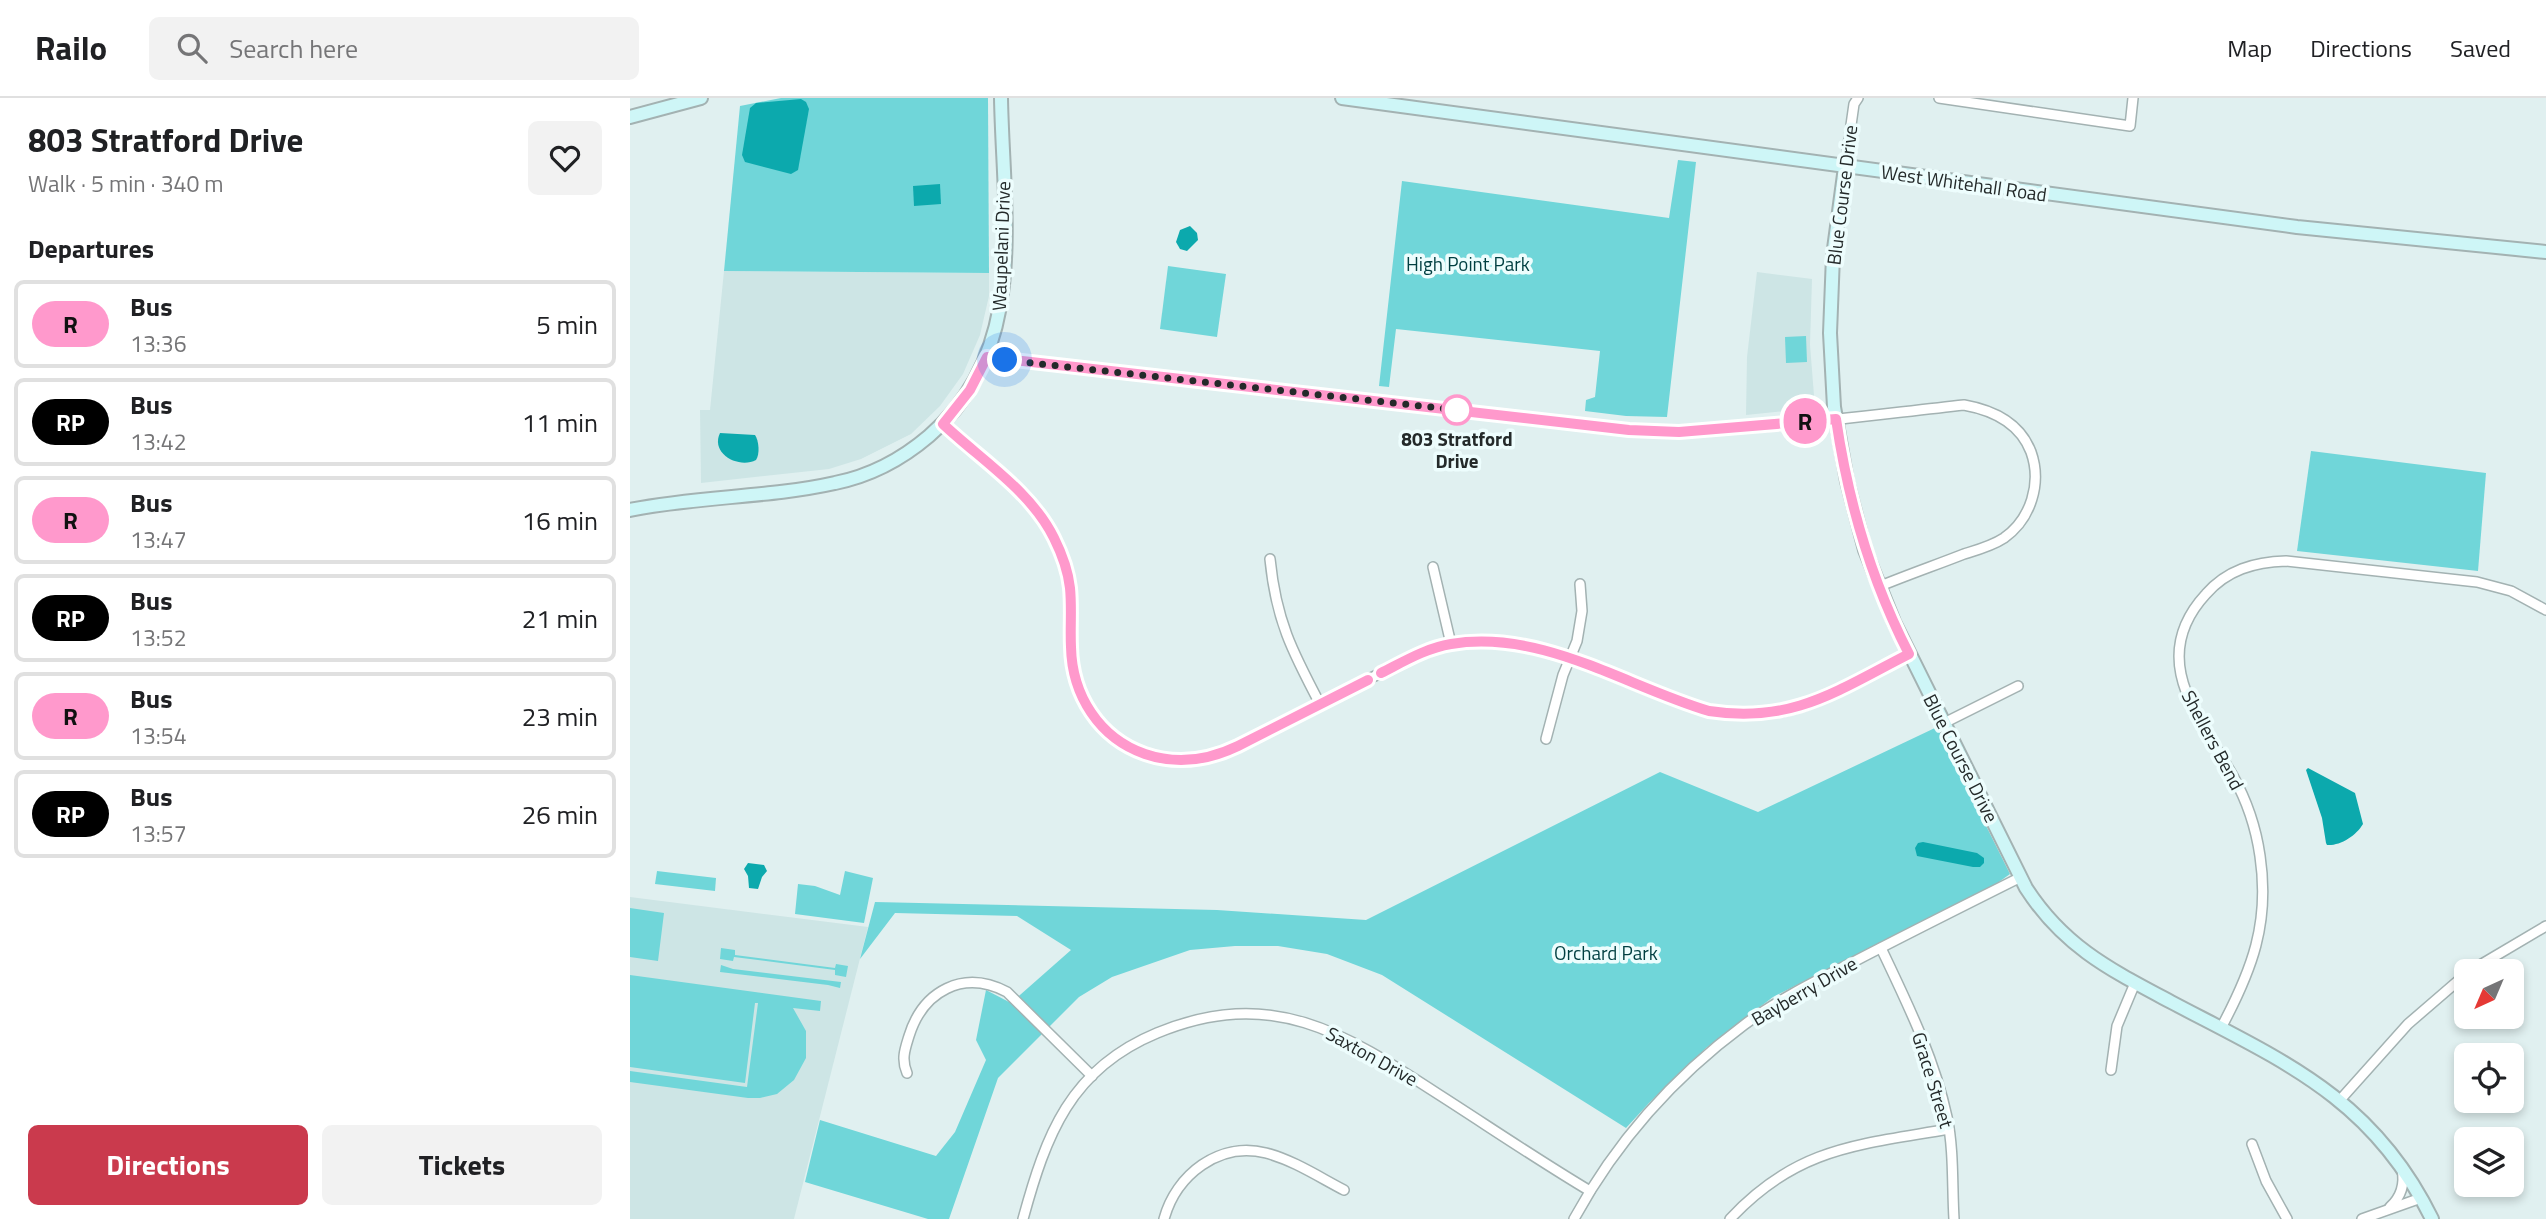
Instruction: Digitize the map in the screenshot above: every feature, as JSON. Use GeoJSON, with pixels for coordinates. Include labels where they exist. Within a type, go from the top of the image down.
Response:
{"type":"FeatureCollection","features":[{"type":"Feature","properties":{"kind":"main road"},"geometry":{"type":"LineString","coordinates":[[630,117],[701,98]]}},
{"type":"Feature","properties":{"kind":"main road","name":"Waupelani Drive"},"geometry":{"type":"LineString","coordinates":[[630,510],[845,481],[898,459],[943,424],[970,390],[987,357],[998,323],[1004,287],[1001,98]]}},
{"type":"Feature","properties":{"kind":"main road","name":"West Whitehall Road"},"geometry":{"type":"LineString","coordinates":[[1348,98],[2297,226],[2546,252]]}},
{"type":"Feature","properties":{"kind":"main road","name":"Blue Course Drive"},"geometry":{"type":"LineString","coordinates":[[1845,167],[1830,294],[1831,372],[1847,481],[1878,587],[2021,877],[2039,908],[2067,939],[2090,957],[2302,1072],[2340,1100],[2374,1133],[2402,1167],[2432,1219]]}},
{"type":"Feature","properties":{"kind":"street"},"geometry":{"type":"LineString","coordinates":[[1940,98],[2130,126],[2133,98]]}},
{"type":"Feature","properties":{"kind":"street","name":"Blue Course Drive"},"geometry":{"type":"LineString","coordinates":[[1845,167],[1855,100]]}},
{"type":"Feature","properties":{"kind":"street"},"geometry":{"type":"LineString","coordinates":[[987,357],[1629,430],[1679,432],[1964,405],[1982,408],[2014,426],[2026,441],[2031,453],[2035,484],[2032,501],[2017,527],[1992,544],[1878,587]]}},
{"type":"Feature","properties":{"kind":"street"},"geometry":{"type":"LineString","coordinates":[[943,424],[1029,501],[1052,534],[1067,569],[1071,649],[1079,691],[1095,719],[1115,738],[1154,757],[1169,760],[1202,759],[1219,755],[1403,662],[1448,645],[1498,641],[1524,645],[1571,659],[1690,706],[1733,715],[1766,714],[1807,705],[1909,654]]}},
{"type":"Feature","properties":{"kind":"street"},"geometry":{"type":"LineString","coordinates":[[1270,559],[1281,621],[1295,656],[1320,704]]}},
{"type":"Feature","properties":{"kind":"street","name":"Shellers Bend"},"geometry":{"type":"LineString","coordinates":[[2221,1028],[2250,970],[2260,927],[2263,886],[2254,827],[2245,800],[2189,704],[2182,684],[2180,652],[2183,637],[2187,623],[2202,599],[2213,586],[2238,570],[2260,563],[2286,561],[2476,582],[2511,592],[2546,610]]}},
{"type":"Feature","properties":{"kind":"street"},"geometry":{"type":"LineString","coordinates":[[1433,567],[1444,620],[1442,625],[1448,645]]}},
{"type":"Feature","properties":{"kind":"street"},"geometry":{"type":"LineString","coordinates":[[1546,739],[1581,620],[1580,584]]}},
{"type":"Feature","properties":{"kind":"street"},"geometry":{"type":"LineString","coordinates":[[1944,723],[2018,686]]}},
{"type":"Feature","properties":{"kind":"street","name":"Bayberry Drive"},"geometry":{"type":"LineString","coordinates":[[1574,1219],[1590,1191],[1632,1132],[1668,1091],[1715,1048],[1786,996],[2021,877]]}},
{"type":"Feature","properties":{"kind":"street"},"geometry":{"type":"LineString","coordinates":[[2491,959],[2546,926]]}},
{"type":"Feature","properties":{"kind":"street","name":"Grace Street"},"geometry":{"type":"LineString","coordinates":[[1881,948],[1931,1060],[1949,1129],[1954,1219]]}},
{"type":"Feature","properties":{"kind":"street"},"geometry":{"type":"LineString","coordinates":[[907,1073],[903,1060],[904,1052],[914,1020],[921,1008],[930,998],[946,988],[971,982],[992,985],[1007,992],[1092,1076]]}},
{"type":"Feature","properties":{"kind":"street"},"geometry":{"type":"LineString","coordinates":[[2111,1070],[2117,1026],[2135,983]]}},
{"type":"Feature","properties":{"kind":"street"},"geometry":{"type":"LineString","coordinates":[[2340,1100],[2408,1024],[2454,985]]}},
{"type":"Feature","properties":{"kind":"street","name":"Saxton Drive"},"geometry":{"type":"LineString","coordinates":[[1023,1219],[1040,1160],[1052,1130],[1076,1093],[1092,1076],[1119,1053],[1146,1037],[1198,1019],[1237,1013],[1301,1020],[1353,1040],[1590,1191]]}},
{"type":"Feature","properties":{"kind":"street"},"geometry":{"type":"LineString","coordinates":[[1730,1219],[1770,1183],[1819,1156],[1846,1147],[1949,1129]]}},
{"type":"Feature","properties":{"kind":"street"},"geometry":{"type":"LineString","coordinates":[[2252,1144],[2266,1181],[2287,1219]]}},
{"type":"Feature","properties":{"kind":"street"},"geometry":{"type":"LineString","coordinates":[[1164,1219],[1168,1203],[1182,1182],[1212,1158],[1234,1152],[1267,1153],[1344,1190]]}},
{"type":"Feature","properties":{"kind":"street"},"geometry":{"type":"LineString","coordinates":[[2389,1208],[2399,1197],[2403,1186],[2402,1167]]}},
{"type":"Feature","properties":{"kind":"street"},"geometry":{"type":"LineString","coordinates":[[2362,1219],[2421,1198]]}},
{"type":"Feature","properties":{"kind":"shaded area"},"geometry":{"type":"Polygon","coordinates":[[[801,99],[809,109],[798,170],[791,174],[745,162],[742,155],[750,108],[756,103],[801,99]]]}},
{"type":"Feature","properties":{"kind":"shaded area"},"geometry":{"type":"Polygon","coordinates":[[[940,184],[941,204],[914,206],[913,186],[940,184]]]}},
{"type":"Feature","properties":{"kind":"shaded area"},"geometry":{"type":"Polygon","coordinates":[[[1190,226],[1197,233],[1198,240],[1187,251],[1180,249],[1176,242],[1180,230],[1190,226]]]}},
{"type":"Feature","properties":{"kind":"shaded area"},"geometry":{"type":"Polygon","coordinates":[[[724,271],[989,273],[989,296],[980,335],[963,374],[940,406],[911,434],[861,459],[829,469],[701,483],[700,410],[710,410],[724,271]]]}},
{"type":"Feature","properties":{"kind":"shaded area"},"geometry":{"type":"Polygon","coordinates":[[[1757,272],[1812,279],[1810,345],[1815,408],[1746,415],[1747,357],[1757,272]]]}},
{"type":"Feature","properties":{"kind":"shaded area"},"geometry":{"type":"Polygon","coordinates":[[[720,433],[755,435],[758,447],[756,460],[742,463],[728,458],[719,447],[720,433]]]}},
{"type":"Feature","properties":{"kind":"shaded area"},"geometry":{"type":"Polygon","coordinates":[[[2308,768],[2355,793],[2363,824],[2342,842],[2332,845],[2326,843],[2322,818],[2306,770],[2308,768]]]}},
{"type":"Feature","properties":{"kind":"shaded area"},"geometry":{"type":"Polygon","coordinates":[[[1918,843],[1977,853],[1984,858],[1984,863],[1980,867],[1973,867],[1917,856],[1915,848],[1918,843]]]}},
{"type":"Feature","properties":{"kind":"shaded area"},"geometry":{"type":"Polygon","coordinates":[[[748,863],[764,865],[767,871],[758,889],[749,888],[744,869],[748,863]]]}},
{"type":"Feature","properties":{"kind":"shaded area"},"geometry":{"type":"Polygon","coordinates":[[[630,897],[868,927],[794,1219],[630,1219],[630,897]]]}},
{"type":"Feature","properties":{"kind":"green space"},"geometry":{"type":"Polygon","coordinates":[[[781,98],[988,98],[989,273],[724,271],[740,106],[781,98]]]}},
{"type":"Feature","properties":{"kind":"green space","name":"High Point Park"},"geometry":{"type":"Polygon","coordinates":[[[1678,160],[1696,162],[1667,417],[1585,411],[1586,400],[1595,397],[1600,351],[1396,329],[1389,387],[1379,386],[1402,181],[1669,218],[1678,160]]]}},
{"type":"Feature","properties":{"kind":"green space"},"geometry":{"type":"Polygon","coordinates":[[[1168,266],[1226,274],[1217,337],[1160,329],[1168,266]]]}},
{"type":"Feature","properties":{"kind":"green space"},"geometry":{"type":"Polygon","coordinates":[[[1806,336],[1807,362],[1786,363],[1785,337],[1806,336]]]}},
{"type":"Feature","properties":{"kind":"green space"},"geometry":{"type":"Polygon","coordinates":[[[2311,451],[2486,473],[2478,571],[2297,551],[2311,451]]]}},
{"type":"Feature","properties":{"kind":"green space","name":"Orchard Park"},"geometry":{"type":"Polygon","coordinates":[[[1937,727],[2010,874],[1996,884],[1773,997],[1706,1048],[1626,1128],[1382,975],[1327,954],[1278,946],[1235,946],[1190,950],[1112,977],[1079,997],[998,1078],[949,1219],[928,1219],[805,1182],[820,1120],[936,1156],[955,1132],[986,1060],[976,1040],[986,990],[1011,1003],[1071,950],[1017,916],[895,913],[860,959],[875,902],[1217,910],[1366,920],[1660,772],[1758,812],[1937,727]]]}},
{"type":"Feature","properties":{"kind":"green space"},"geometry":{"type":"Polygon","coordinates":[[[657,871],[716,878],[715,891],[655,884],[657,871]]]}},
{"type":"Feature","properties":{"kind":"green space"},"geometry":{"type":"Polygon","coordinates":[[[845,871],[873,878],[864,923],[795,914],[798,884],[815,886],[840,895],[845,871]]]}},
{"type":"Feature","properties":{"kind":"green space"},"geometry":{"type":"Polygon","coordinates":[[[630,908],[664,913],[658,961],[630,957],[630,908]]]}},
{"type":"Feature","properties":{"kind":"green space"},"geometry":{"type":"Polygon","coordinates":[[[721,948],[735,950],[735,955],[835,968],[836,964],[848,966],[846,977],[835,975],[835,970],[734,957],[733,961],[720,959],[721,948]]]}},
{"type":"Feature","properties":{"kind":"green space"},"geometry":{"type":"Polygon","coordinates":[[[721,965],[733,969],[841,982],[840,988],[720,972],[721,965]]]}},
{"type":"Feature","properties":{"kind":"green space"},"geometry":{"type":"Polygon","coordinates":[[[630,975],[821,1001],[820,1011],[793,1008],[806,1031],[806,1058],[794,1080],[777,1094],[760,1098],[630,1082],[630,1071],[747,1087],[758,1003],[755,1003],[745,1083],[630,1067],[630,975]]]}},
{"type":"Feature","properties":{"kind":"bus line","name":"R"},"geometry":{"type":"LineString","coordinates":[[1368,680],[1238,746],[1202,759],[1186,761],[1154,757],[1127,746],[1104,729],[1083,699],[1074,672],[1070,589],[1061,551],[1029,501],[943,424],[970,390],[987,357],[1629,430],[1679,432],[1836,419],[1842,459],[1865,550],[1878,587],[1909,654],[1807,705],[1766,714],[1733,715],[1690,706],[1544,650],[1498,641],[1446,645],[1381,673]]}},
{"type":"Feature","properties":{"kind":"place","name":"803 Stratford Drive"},"geometry":{"type":"Point","coordinates":[1457,410]}},
{"type":"Feature","properties":{"kind":"route"},"geometry":{"type":"LineString","coordinates":[[1005,360],[1457,410]]}}]}
